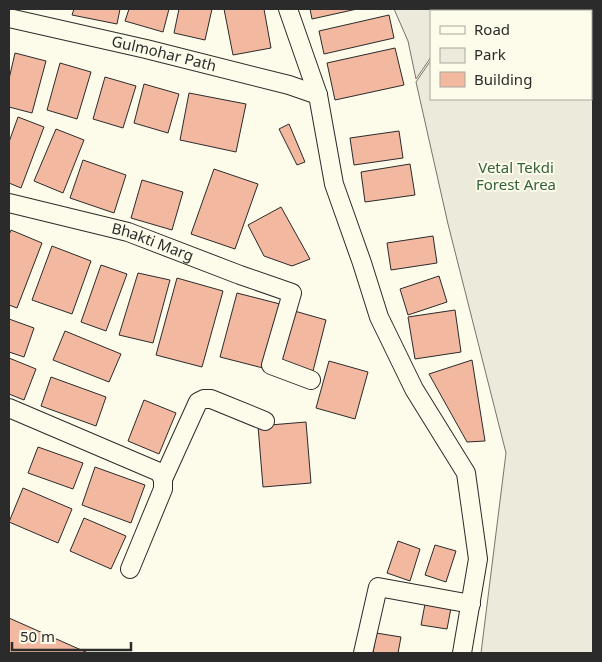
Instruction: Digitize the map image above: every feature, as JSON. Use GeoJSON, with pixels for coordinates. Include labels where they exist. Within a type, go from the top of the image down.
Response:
{"type":"FeatureCollection","features":[{"type":"Feature","properties":{"kind":"street"},"geometry":{"type":"LineString","coordinates":[[288,9],[318,95],[334,184],[379,317],[414,389],[466,473],[478,559],[462,653]]}},
{"type":"Feature","properties":{"kind":"street","name":"Gulmohar Path"},"geometry":{"type":"LineString","coordinates":[[9,18],[155,51],[289,85],[318,95]]}},
{"type":"Feature","properties":{"kind":"street","name":"Bhakti Marg"},"geometry":{"type":"LineString","coordinates":[[10,206],[128,232],[292,293],[271,365],[311,380]]}},
{"type":"Feature","properties":{"kind":"street"},"geometry":{"type":"LineString","coordinates":[[130,569],[163,489],[163,479],[198,402],[204,398],[211,399],[265,421]]}},
{"type":"Feature","properties":{"kind":"street"},"geometry":{"type":"LineString","coordinates":[[9,408],[159,472],[163,479]]}},
{"type":"Feature","properties":{"kind":"street"},"geometry":{"type":"LineString","coordinates":[[363,653],[378,587],[471,604]]}},
{"type":"Feature","properties":{"kind":"green space"},"geometry":{"type":"Polygon","coordinates":[[[394,9],[462,9],[430,10],[430,58],[416,79],[408,41],[394,9]]]}},
{"type":"Feature","properties":{"kind":"green space","name":"Vetal Tekdi Forest Area"},"geometry":{"type":"Polygon","coordinates":[[[593,9],[593,653],[481,653],[506,453],[448,224],[416,82],[430,61],[430,100],[592,100],[592,10],[465,10],[593,9]]]}},
{"type":"Feature","properties":{"kind":"building"},"geometry":{"type":"Polygon","coordinates":[[[74,9],[120,9],[117,24],[72,15],[74,9]]]}},
{"type":"Feature","properties":{"kind":"building"},"geometry":{"type":"Polygon","coordinates":[[[129,9],[169,9],[163,32],[125,21],[129,9]]]}},
{"type":"Feature","properties":{"kind":"building"},"geometry":{"type":"Polygon","coordinates":[[[179,9],[212,9],[205,40],[174,33],[179,9]]]}},
{"type":"Feature","properties":{"kind":"building"},"geometry":{"type":"Polygon","coordinates":[[[224,9],[264,9],[271,48],[233,55],[224,9]]]}},
{"type":"Feature","properties":{"kind":"building"},"geometry":{"type":"Polygon","coordinates":[[[310,9],[357,9],[312,19],[310,9]]]}},
{"type":"Feature","properties":{"kind":"building"},"geometry":{"type":"Polygon","coordinates":[[[389,15],[394,38],[324,54],[319,31],[389,15]]]}},
{"type":"Feature","properties":{"kind":"building"},"geometry":{"type":"Polygon","coordinates":[[[395,48],[404,85],[335,100],[327,63],[395,48]]]}},
{"type":"Feature","properties":{"kind":"building"},"geometry":{"type":"Polygon","coordinates":[[[15,53],[46,61],[32,113],[9,107],[9,79],[15,53]]]}},
{"type":"Feature","properties":{"kind":"building"},"geometry":{"type":"Polygon","coordinates":[[[60,63],[91,72],[77,119],[47,110],[60,63]]]}},
{"type":"Feature","properties":{"kind":"building"},"geometry":{"type":"Polygon","coordinates":[[[105,77],[136,86],[123,128],[93,119],[105,77]]]}},
{"type":"Feature","properties":{"kind":"building"},"geometry":{"type":"Polygon","coordinates":[[[144,84],[179,94],[168,133],[134,123],[144,84]]]}},
{"type":"Feature","properties":{"kind":"building"},"geometry":{"type":"Polygon","coordinates":[[[189,93],[246,104],[236,152],[180,140],[189,93]]]}},
{"type":"Feature","properties":{"kind":"building"},"geometry":{"type":"Polygon","coordinates":[[[18,117],[44,127],[21,188],[9,183],[9,142],[18,117]]]}},
{"type":"Feature","properties":{"kind":"building"},"geometry":{"type":"Polygon","coordinates":[[[289,124],[305,162],[297,165],[279,129],[289,124]]]}},
{"type":"Feature","properties":{"kind":"building"},"geometry":{"type":"Polygon","coordinates":[[[56,129],[84,140],[63,193],[34,181],[56,129]]]}},
{"type":"Feature","properties":{"kind":"building"},"geometry":{"type":"Polygon","coordinates":[[[399,131],[403,158],[354,165],[350,138],[399,131]]]}},
{"type":"Feature","properties":{"kind":"building"},"geometry":{"type":"Polygon","coordinates":[[[83,160],[126,175],[114,213],[70,198],[83,160]]]}},
{"type":"Feature","properties":{"kind":"building"},"geometry":{"type":"Polygon","coordinates":[[[410,164],[415,195],[365,202],[361,172],[410,164]]]}},
{"type":"Feature","properties":{"kind":"building"},"geometry":{"type":"Polygon","coordinates":[[[214,169],[258,184],[235,249],[191,234],[214,169]]]}},
{"type":"Feature","properties":{"kind":"building"},"geometry":{"type":"Polygon","coordinates":[[[142,180],[183,192],[172,230],[131,218],[142,180]]]}},
{"type":"Feature","properties":{"kind":"building"},"geometry":{"type":"Polygon","coordinates":[[[281,207],[310,259],[292,266],[264,256],[248,225],[281,207]]]}},
{"type":"Feature","properties":{"kind":"building"},"geometry":{"type":"Polygon","coordinates":[[[11,230],[42,243],[17,308],[9,305],[9,235],[11,230]]]}},
{"type":"Feature","properties":{"kind":"building"},"geometry":{"type":"Polygon","coordinates":[[[433,236],[437,263],[391,270],[387,243],[433,236]]]}},
{"type":"Feature","properties":{"kind":"building"},"geometry":{"type":"Polygon","coordinates":[[[52,246],[91,261],[72,314],[32,300],[52,246]]]}},
{"type":"Feature","properties":{"kind":"building"},"geometry":{"type":"Polygon","coordinates":[[[101,265],[127,274],[106,331],[81,322],[101,265]]]}},
{"type":"Feature","properties":{"kind":"building"},"geometry":{"type":"Polygon","coordinates":[[[138,273],[170,280],[153,343],[119,335],[138,273]]]}},
{"type":"Feature","properties":{"kind":"building"},"geometry":{"type":"Polygon","coordinates":[[[439,276],[447,302],[408,315],[400,289],[439,276]]]}},
{"type":"Feature","properties":{"kind":"building"},"geometry":{"type":"Polygon","coordinates":[[[177,278],[223,291],[202,367],[156,355],[177,278]]]}},
{"type":"Feature","properties":{"kind":"building"},"geometry":{"type":"Polygon","coordinates":[[[237,293],[280,304],[263,368],[220,357],[237,293]]]}},
{"type":"Feature","properties":{"kind":"building"},"geometry":{"type":"Polygon","coordinates":[[[291,310],[326,320],[313,371],[277,361],[291,310]]]}},
{"type":"Feature","properties":{"kind":"building"},"geometry":{"type":"Polygon","coordinates":[[[455,310],[461,352],[415,359],[408,317],[455,310]]]}},
{"type":"Feature","properties":{"kind":"building"},"geometry":{"type":"Polygon","coordinates":[[[9,319],[34,328],[24,357],[9,352],[9,319]]]}},
{"type":"Feature","properties":{"kind":"building"},"geometry":{"type":"Polygon","coordinates":[[[65,331],[121,354],[109,382],[53,360],[65,331]]]}},
{"type":"Feature","properties":{"kind":"building"},"geometry":{"type":"Polygon","coordinates":[[[9,358],[36,369],[24,400],[9,394],[9,358]]]}},
{"type":"Feature","properties":{"kind":"building"},"geometry":{"type":"Polygon","coordinates":[[[472,360],[485,441],[467,442],[429,374],[472,360]]]}},
{"type":"Feature","properties":{"kind":"building"},"geometry":{"type":"Polygon","coordinates":[[[329,361],[368,372],[355,419],[316,408],[329,361]]]}},
{"type":"Feature","properties":{"kind":"building"},"geometry":{"type":"Polygon","coordinates":[[[51,377],[106,397],[96,426],[41,406],[51,377]]]}},
{"type":"Feature","properties":{"kind":"building"},"geometry":{"type":"Polygon","coordinates":[[[144,400],[176,413],[159,454],[128,441],[144,400]]]}},
{"type":"Feature","properties":{"kind":"building"},"geometry":{"type":"Polygon","coordinates":[[[306,422],[311,483],[263,487],[258,426],[306,422]]]}},
{"type":"Feature","properties":{"kind":"building"},"geometry":{"type":"Polygon","coordinates":[[[38,447],[83,463],[73,489],[28,473],[38,447]]]}},
{"type":"Feature","properties":{"kind":"building"},"geometry":{"type":"Polygon","coordinates":[[[95,467],[145,485],[131,523],[82,505],[95,467]]]}},
{"type":"Feature","properties":{"kind":"building"},"geometry":{"type":"Polygon","coordinates":[[[23,488],[72,509],[58,543],[9,522],[23,488]]]}},
{"type":"Feature","properties":{"kind":"building"},"geometry":{"type":"Polygon","coordinates":[[[84,518],[126,536],[111,569],[70,551],[84,518]]]}},
{"type":"Feature","properties":{"kind":"building"},"geometry":{"type":"Polygon","coordinates":[[[398,541],[420,549],[410,581],[387,573],[398,541]]]}},
{"type":"Feature","properties":{"kind":"building"},"geometry":{"type":"Polygon","coordinates":[[[435,545],[456,551],[446,582],[425,575],[435,545]]]}},
{"type":"Feature","properties":{"kind":"building"},"geometry":{"type":"Polygon","coordinates":[[[425,604],[451,608],[447,629],[421,625],[425,604]]]}},
{"type":"Feature","properties":{"kind":"building"},"geometry":{"type":"Polygon","coordinates":[[[9,618],[88,653],[9,653],[9,618]]]}},
{"type":"Feature","properties":{"kind":"building"},"geometry":{"type":"Polygon","coordinates":[[[376,633],[401,637],[398,653],[373,653],[376,633]]]}}]}
